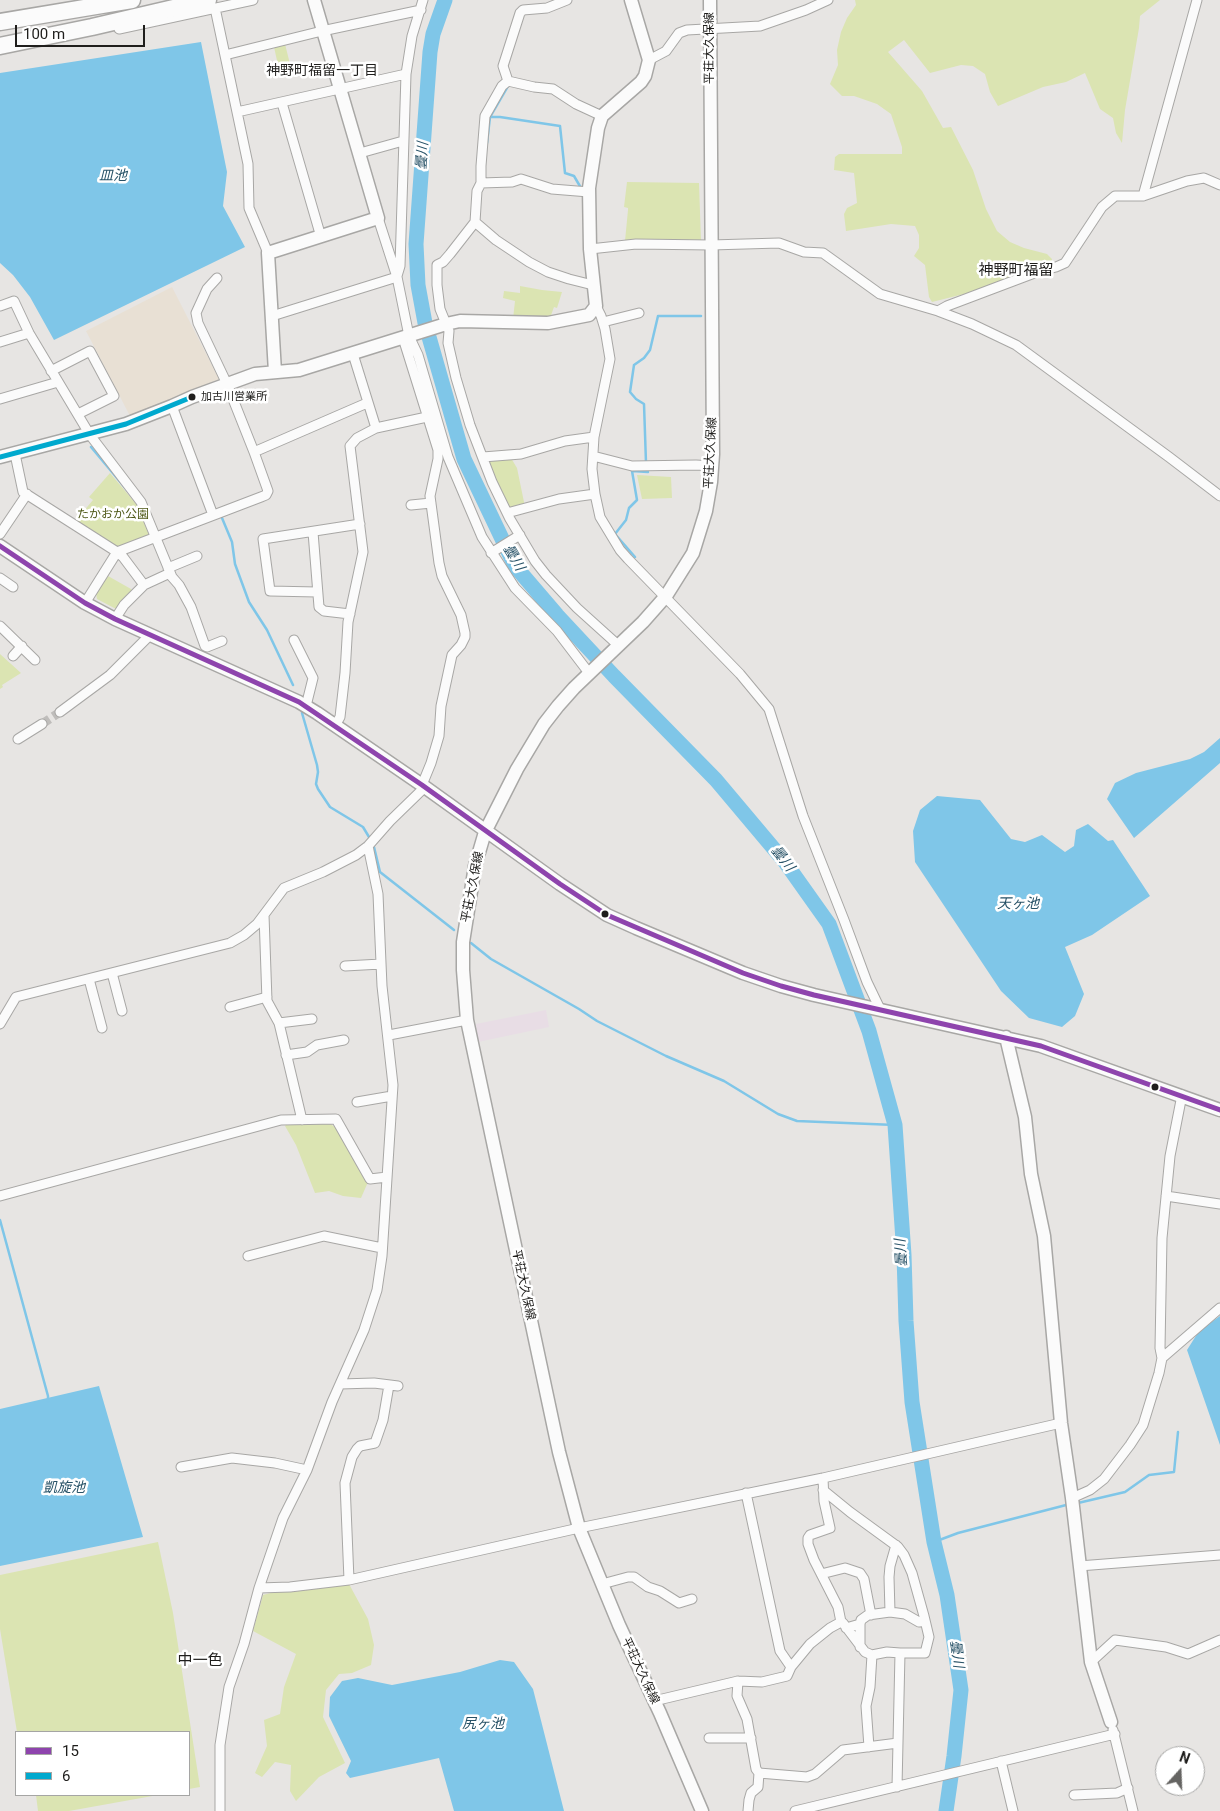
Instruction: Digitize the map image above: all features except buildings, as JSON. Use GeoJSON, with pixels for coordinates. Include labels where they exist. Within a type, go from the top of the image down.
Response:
{"type":"FeatureCollection","features":[{"type":"Feature","properties":{"kind":"highway"},"geometry":{"type":"LineString","coordinates":[[0,11],[106,0]]}},
{"type":"Feature","properties":{"kind":"highway"},"geometry":{"type":"LineString","coordinates":[[0,22],[132,0]]}},
{"type":"Feature","properties":{"kind":"highway"},"geometry":{"type":"LineString","coordinates":[[0,34],[92,20],[193,0]]}},
{"type":"Feature","properties":{"kind":"highway"},"geometry":{"type":"LineString","coordinates":[[0,46],[212,4]]}},
{"type":"Feature","properties":{"kind":"main road"},"geometry":{"type":"LineString","coordinates":[[275,372],[268,253],[378,218],[314,0]]}},
{"type":"Feature","properties":{"kind":"main road"},"geometry":{"type":"LineString","coordinates":[[0,457],[126,424],[255,374],[299,370],[446,324],[460,321],[548,323],[589,315],[596,306],[590,249],[589,192],[598,128],[602,116],[641,82],[645,76],[649,60],[631,0]]}},
{"type":"Feature","properties":{"kind":"main road","name":"平荘大久保線"},"geometry":{"type":"LineString","coordinates":[[702,1811],[619,1625],[579,1528],[558,1452],[467,1020],[463,942],[475,866],[486,832],[517,769],[544,724],[574,688],[666,596],[692,553],[706,511],[712,466],[710,0]]}},
{"type":"Feature","properties":{"kind":"main road"},"geometry":{"type":"LineString","coordinates":[[0,546],[85,603],[114,619],[306,706],[336,724],[486,832],[607,915],[743,973],[806,993],[1049,1048],[1220,1110]]}},
{"type":"Feature","properties":{"kind":"main road"},"geometry":{"type":"LineString","coordinates":[[1006,1037],[1025,1117],[1031,1174],[1044,1236],[1061,1423],[1091,1662],[1113,1728]]}},
{"type":"Feature","properties":{"kind":"street"},"geometry":{"type":"LineString","coordinates":[[0,52],[212,4],[254,0]]}},
{"type":"Feature","properties":{"kind":"street"},"geometry":{"type":"LineString","coordinates":[[397,277],[400,266],[406,74],[412,36],[423,0]]}},
{"type":"Feature","properties":{"kind":"street"},"geometry":{"type":"LineString","coordinates":[[508,81],[503,66],[520,13],[523,10],[547,8],[567,0]]}},
{"type":"Feature","properties":{"kind":"street"},"geometry":{"type":"LineString","coordinates":[[649,60],[666,51],[679,33],[687,30],[760,26],[828,0]]}},
{"type":"Feature","properties":{"kind":"street"},"geometry":{"type":"LineString","coordinates":[[1143,196],[1196,0]]}},
{"type":"Feature","properties":{"kind":"street"},"geometry":{"type":"LineString","coordinates":[[212,4],[226,55],[248,164],[249,208],[268,253]]}},
{"type":"Feature","properties":{"kind":"street"},"geometry":{"type":"LineString","coordinates":[[226,55],[322,31],[420,10]]}},
{"type":"Feature","properties":{"kind":"street"},"geometry":{"type":"LineString","coordinates":[[237,112],[406,74]]}},
{"type":"Feature","properties":{"kind":"street"},"geometry":{"type":"LineString","coordinates":[[508,81],[553,90],[576,104],[602,116]]}},
{"type":"Feature","properties":{"kind":"street"},"geometry":{"type":"LineString","coordinates":[[508,81],[502,86],[486,116],[481,183],[477,191],[475,222],[443,262],[437,265],[438,298],[449,331],[448,343],[470,425],[507,513],[535,561],[546,575],[616,647]]}},
{"type":"Feature","properties":{"kind":"street"},"geometry":{"type":"LineString","coordinates":[[282,103],[321,237]]}},
{"type":"Feature","properties":{"kind":"street"},"geometry":{"type":"LineString","coordinates":[[360,153],[403,141]]}},
{"type":"Feature","properties":{"kind":"street"},"geometry":{"type":"LineString","coordinates":[[938,311],[956,302],[1065,263],[1102,207],[1114,196],[1143,196],[1187,181],[1204,178],[1220,185]]}},
{"type":"Feature","properties":{"kind":"street"},"geometry":{"type":"LineString","coordinates":[[481,183],[512,182],[521,179],[552,189],[589,192]]}},
{"type":"Feature","properties":{"kind":"street"},"geometry":{"type":"LineString","coordinates":[[0,1024],[16,998],[230,942],[244,935],[258,924],[284,888],[323,872],[356,855],[368,846],[423,786],[439,736],[441,706],[452,655],[465,637],[461,615],[442,576],[431,503],[430,496],[438,450],[427,417],[406,337],[397,277],[378,218]]}},
{"type":"Feature","properties":{"kind":"street"},"geometry":{"type":"LineString","coordinates":[[475,222],[496,240],[529,262],[548,272],[593,285]]}},
{"type":"Feature","properties":{"kind":"street"},"geometry":{"type":"LineString","coordinates":[[590,249],[636,244],[711,245],[779,243],[804,252],[823,254],[880,294],[938,311],[972,324],[1016,345],[1220,496]]}},
{"type":"Feature","properties":{"kind":"street"},"geometry":{"type":"LineString","coordinates":[[272,316],[397,277]]}},
{"type":"Feature","properties":{"kind":"street"},"geometry":{"type":"LineString","coordinates":[[85,603],[117,552],[266,495],[268,491],[227,384],[198,323],[196,313],[207,289],[217,278]]}},
{"type":"Feature","properties":{"kind":"street"},"geometry":{"type":"LineString","coordinates":[[0,306],[14,301],[29,333],[90,434],[141,502],[169,570],[191,607],[205,646],[207,647],[222,641]]}},
{"type":"Feature","properties":{"kind":"street"},"geometry":{"type":"LineString","coordinates":[[596,306],[604,322],[609,349],[609,365],[594,437],[595,494],[600,517],[620,550],[740,674],[769,709],[806,824],[867,982],[880,1009]]}},
{"type":"Feature","properties":{"kind":"street"},"geometry":{"type":"LineString","coordinates":[[604,322],[639,313]]}},
{"type":"Feature","properties":{"kind":"street"},"geometry":{"type":"LineString","coordinates":[[0,342],[29,333]]}},
{"type":"Feature","properties":{"kind":"street"},"geometry":{"type":"LineString","coordinates":[[406,337],[418,355],[448,457],[482,537],[515,588],[557,631],[591,672]]}},
{"type":"Feature","properties":{"kind":"street"},"geometry":{"type":"LineString","coordinates":[[51,370],[90,351],[114,396],[78,414]]}},
{"type":"Feature","properties":{"kind":"street"},"geometry":{"type":"LineString","coordinates":[[353,354],[376,428]]}},
{"type":"Feature","properties":{"kind":"street"},"geometry":{"type":"LineString","coordinates":[[0,399],[58,382]]}},
{"type":"Feature","properties":{"kind":"street"},"geometry":{"type":"LineString","coordinates":[[254,452],[367,403]]}},
{"type":"Feature","properties":{"kind":"street"},"geometry":{"type":"LineString","coordinates":[[172,406],[213,515]]}},
{"type":"Feature","properties":{"kind":"street"},"geometry":{"type":"LineString","coordinates":[[336,724],[340,717],[350,614],[363,558],[350,446],[357,438],[376,428],[427,417]]}},
{"type":"Feature","properties":{"kind":"street"},"geometry":{"type":"LineString","coordinates":[[483,458],[521,454],[582,437],[594,437]]}},
{"type":"Feature","properties":{"kind":"street"},"geometry":{"type":"LineString","coordinates":[[15,454],[23,492],[117,552],[144,585]]}},
{"type":"Feature","properties":{"kind":"street"},"geometry":{"type":"LineString","coordinates":[[593,456],[632,466],[712,466]]}},
{"type":"Feature","properties":{"kind":"street"},"geometry":{"type":"LineString","coordinates":[[0,534],[27,494]]}},
{"type":"Feature","properties":{"kind":"street"},"geometry":{"type":"LineString","coordinates":[[507,513],[559,499],[595,494]]}},
{"type":"Feature","properties":{"kind":"street"},"geometry":{"type":"LineString","coordinates":[[411,505],[431,503]]}},
{"type":"Feature","properties":{"kind":"street"},"geometry":{"type":"LineString","coordinates":[[317,592],[270,591],[263,539],[360,524]]}},
{"type":"Feature","properties":{"kind":"street"},"geometry":{"type":"LineString","coordinates":[[313,532],[319,607],[324,610],[350,614]]}},
{"type":"Feature","properties":{"kind":"street"},"geometry":{"type":"LineString","coordinates":[[491,552],[520,535]]}},
{"type":"Feature","properties":{"kind":"street"},"geometry":{"type":"LineString","coordinates":[[114,619],[124,605],[144,585],[197,556]]}},
{"type":"Feature","properties":{"kind":"street"},"geometry":{"type":"LineString","coordinates":[[0,578],[13,586]]}},
{"type":"Feature","properties":{"kind":"street"},"geometry":{"type":"LineString","coordinates":[[0,626],[36,660]]}},
{"type":"Feature","properties":{"kind":"street"},"geometry":{"type":"LineString","coordinates":[[60,712],[110,675],[150,635]]}},
{"type":"Feature","properties":{"kind":"street"},"geometry":{"type":"LineString","coordinates":[[294,640],[312,678],[306,706]]}},
{"type":"Feature","properties":{"kind":"street"},"geometry":{"type":"LineString","coordinates":[[13,656],[22,646]]}},
{"type":"Feature","properties":{"kind":"street"},"geometry":{"type":"LineString","coordinates":[[18,739],[42,724]]}},
{"type":"Feature","properties":{"kind":"street"},"geometry":{"type":"LineString","coordinates":[[220,1811],[220,1745],[229,1687],[244,1644],[259,1588],[283,1518],[307,1470],[340,1384],[364,1330],[377,1290],[382,1248],[392,1096],[389,1035],[381,964],[378,894],[368,846]]}},
{"type":"Feature","properties":{"kind":"street"},"geometry":{"type":"LineString","coordinates":[[264,915],[267,1001],[279,1023],[302,1120]]}},
{"type":"Feature","properties":{"kind":"street"},"geometry":{"type":"LineString","coordinates":[[345,966],[381,964]]}},
{"type":"Feature","properties":{"kind":"street"},"geometry":{"type":"LineString","coordinates":[[112,973],[122,1011]]}},
{"type":"Feature","properties":{"kind":"street"},"geometry":{"type":"LineString","coordinates":[[89,979],[102,1028]]}},
{"type":"Feature","properties":{"kind":"street"},"geometry":{"type":"LineString","coordinates":[[230,1007],[267,998]]}},
{"type":"Feature","properties":{"kind":"street"},"geometry":{"type":"LineString","coordinates":[[279,1023],[312,1018]]}},
{"type":"Feature","properties":{"kind":"street"},"geometry":{"type":"LineString","coordinates":[[389,1035],[467,1020]]}},
{"type":"Feature","properties":{"kind":"street"},"geometry":{"type":"LineString","coordinates":[[286,1054],[307,1052],[317,1045],[344,1040]]}},
{"type":"Feature","properties":{"kind":"street"},"geometry":{"type":"LineString","coordinates":[[1072,1504],[1104,1479],[1143,1425],[1162,1358],[1160,1348],[1162,1238],[1170,1156],[1182,1095]]}},
{"type":"Feature","properties":{"kind":"street"},"geometry":{"type":"LineString","coordinates":[[357,1102],[392,1096]]}},
{"type":"Feature","properties":{"kind":"street"},"geometry":{"type":"LineString","coordinates":[[0,1196],[281,1120],[336,1119],[370,1179],[386,1176]]}},
{"type":"Feature","properties":{"kind":"street"},"geometry":{"type":"LineString","coordinates":[[1166,1196],[1220,1204]]}},
{"type":"Feature","properties":{"kind":"street"},"geometry":{"type":"LineString","coordinates":[[248,1256],[324,1236],[382,1248]]}},
{"type":"Feature","properties":{"kind":"street"},"geometry":{"type":"LineString","coordinates":[[1162,1358],[1220,1308]]}},
{"type":"Feature","properties":{"kind":"street"},"geometry":{"type":"LineString","coordinates":[[340,1384],[374,1383],[394,1385],[375,1443],[360,1446],[357,1449],[352,1457],[345,1484],[349,1580]]}},
{"type":"Feature","properties":{"kind":"street"},"geometry":{"type":"LineString","coordinates":[[259,1588],[290,1587],[349,1580],[579,1528],[823,1478],[1061,1423]]}},
{"type":"Feature","properties":{"kind":"street"},"geometry":{"type":"LineString","coordinates":[[181,1466],[232,1458],[275,1463],[307,1470]]}},
{"type":"Feature","properties":{"kind":"street"},"geometry":{"type":"LineString","coordinates":[[823,1478],[823,1490],[824,1501],[830,1528],[810,1534],[808,1544],[838,1607],[844,1625],[860,1647],[872,1655],[887,1652],[925,1653],[929,1637],[912,1574],[904,1555],[896,1545],[823,1490]]}},
{"type":"Feature","properties":{"kind":"street"},"geometry":{"type":"LineString","coordinates":[[746,1493],[780,1651],[791,1667]]}},
{"type":"Feature","properties":{"kind":"street"},"geometry":{"type":"LineString","coordinates":[[890,1612],[889,1577],[896,1545]]}},
{"type":"Feature","properties":{"kind":"street"},"geometry":{"type":"LineString","coordinates":[[1079,1566],[1220,1556]]}},
{"type":"Feature","properties":{"kind":"street"},"geometry":{"type":"LineString","coordinates":[[821,1574],[845,1568],[860,1573],[864,1579],[871,1615]]}},
{"type":"Feature","properties":{"kind":"street"},"geometry":{"type":"LineString","coordinates":[[602,1584],[634,1577],[648,1587],[660,1591],[679,1603],[692,1599]]}},
{"type":"Feature","properties":{"kind":"street"},"geometry":{"type":"LineString","coordinates":[[860,1647],[860,1624],[864,1617],[890,1612],[905,1614],[919,1622],[925,1621]]}},
{"type":"Feature","properties":{"kind":"street"},"geometry":{"type":"LineString","coordinates":[[654,1701],[738,1681],[762,1682],[787,1676],[791,1667],[810,1644],[830,1628],[860,1624]]}},
{"type":"Feature","properties":{"kind":"street"},"geometry":{"type":"LineString","coordinates":[[1091,1662],[1115,1640],[1166,1647],[1188,1654],[1220,1640]]}},
{"type":"Feature","properties":{"kind":"street"},"geometry":{"type":"LineString","coordinates":[[897,1787],[900,1653]]}},
{"type":"Feature","properties":{"kind":"street"},"geometry":{"type":"LineString","coordinates":[[869,1747],[866,1706],[870,1687],[872,1655]]}},
{"type":"Feature","properties":{"kind":"street"},"geometry":{"type":"LineString","coordinates":[[738,1681],[737,1696],[747,1719],[756,1769],[760,1774],[758,1787],[751,1793],[748,1811]]}},
{"type":"Feature","properties":{"kind":"street"},"geometry":{"type":"LineString","coordinates":[[795,1811],[986,1765],[1113,1728],[1133,1811]]}},
{"type":"Feature","properties":{"kind":"street"},"geometry":{"type":"LineString","coordinates":[[709,1738],[751,1738]]}},
{"type":"Feature","properties":{"kind":"street"},"geometry":{"type":"LineString","coordinates":[[760,1774],[807,1777],[814,1774],[843,1750],[898,1743]]}},
{"type":"Feature","properties":{"kind":"street"},"geometry":{"type":"LineString","coordinates":[[1001,1761],[1013,1811]]}},
{"type":"Feature","properties":{"kind":"street"},"geometry":{"type":"LineString","coordinates":[[1074,1795],[1117,1793],[1128,1788]]}},
{"type":"Feature","properties":{"kind":"shaded area"},"geometry":{"type":"Polygon","coordinates":[[[172,287],[219,379],[164,405],[130,416],[86,331],[172,287]]]}},
{"type":"Feature","properties":{"kind":"shaded area"},"geometry":{"type":"Polygon","coordinates":[[[546,1010],[549,1027],[478,1042],[476,1024],[546,1010]]]}},
{"type":"Feature","properties":{"kind":"green space"},"geometry":{"type":"Polygon","coordinates":[[[855,0],[1160,0],[1140,16],[1125,110],[1122,143],[1116,133],[1113,118],[1100,109],[1085,73],[1066,82],[1043,87],[998,106],[990,92],[985,74],[973,66],[961,65],[930,73],[904,40],[888,52],[922,91],[943,128],[951,127],[973,170],[986,209],[997,231],[1010,242],[1047,254],[1052,259],[1051,266],[964,294],[932,302],[929,297],[925,265],[914,256],[919,248],[919,235],[915,226],[891,224],[846,231],[844,214],[847,208],[857,203],[854,173],[834,170],[835,157],[839,154],[902,154],[902,147],[891,114],[877,104],[854,96],[842,96],[830,84],[838,65],[837,50],[841,32],[847,18],[856,5],[855,0]]]}},
{"type":"Feature","properties":{"kind":"green space"},"geometry":{"type":"Polygon","coordinates":[[[285,44],[292,72],[280,74],[274,47],[285,44]]]}},
{"type":"Feature","properties":{"kind":"green space"},"geometry":{"type":"Polygon","coordinates":[[[627,182],[699,183],[701,241],[625,241],[628,208],[624,207],[627,182]]]}},
{"type":"Feature","properties":{"kind":"green space"},"geometry":{"type":"Polygon","coordinates":[[[520,286],[562,292],[557,308],[554,307],[550,318],[513,319],[515,301],[503,298],[504,291],[520,293],[520,286]]]}},
{"type":"Feature","properties":{"kind":"green space"},"geometry":{"type":"Polygon","coordinates":[[[511,458],[517,468],[525,507],[510,511],[486,459],[511,458]]]}},
{"type":"Feature","properties":{"kind":"green space","name":"たかおか公園"},"geometry":{"type":"Polygon","coordinates":[[[110,473],[137,505],[149,535],[120,547],[115,546],[76,520],[93,500],[89,497],[110,473]]]}},
{"type":"Feature","properties":{"kind":"green space"},"geometry":{"type":"Polygon","coordinates":[[[637,475],[671,477],[672,498],[642,499],[637,475]]]}},
{"type":"Feature","properties":{"kind":"green space"},"geometry":{"type":"Polygon","coordinates":[[[108,576],[131,589],[132,592],[118,610],[97,599],[96,593],[108,576]]]}},
{"type":"Feature","properties":{"kind":"green space"},"geometry":{"type":"Polygon","coordinates":[[[0,654],[21,673],[2,685],[3,687],[0,689],[0,654]]]}},
{"type":"Feature","properties":{"kind":"green space"},"geometry":{"type":"Polygon","coordinates":[[[289,1122],[329,1123],[339,1130],[368,1182],[361,1198],[343,1196],[329,1191],[315,1193],[296,1145],[285,1126],[289,1122]]]}},
{"type":"Feature","properties":{"kind":"green space"},"geometry":{"type":"Polygon","coordinates":[[[158,1542],[173,1613],[200,1787],[190,1789],[190,1731],[17,1731],[0,1629],[0,1575],[158,1542]]]}},
{"type":"Feature","properties":{"kind":"green space"},"geometry":{"type":"Polygon","coordinates":[[[349,1584],[368,1619],[374,1645],[371,1665],[352,1673],[339,1674],[326,1690],[323,1717],[345,1763],[319,1777],[296,1801],[290,1791],[291,1765],[275,1762],[262,1777],[255,1773],[267,1746],[264,1720],[280,1714],[284,1687],[296,1654],[253,1631],[263,1595],[274,1592],[292,1592],[349,1584]]]}},
{"type":"Feature","properties":{"kind":"green space"},"geometry":{"type":"Polygon","coordinates":[[[36,1796],[152,1796],[69,1811],[38,1811],[36,1796]]]}},
{"type":"Feature","properties":{"kind":"water","name":"皿池"},"geometry":{"type":"Polygon","coordinates":[[[201,42],[227,172],[223,206],[245,247],[54,340],[30,297],[13,275],[0,263],[0,73],[201,42]]]}},
{"type":"Feature","properties":{"kind":"water"},"geometry":{"type":"Polygon","coordinates":[[[1220,738],[1220,763],[1134,838],[1107,799],[1115,783],[1136,773],[1190,759],[1204,752],[1220,738]]]}},
{"type":"Feature","properties":{"kind":"water","name":"天ヶ池"},"geometry":{"type":"Polygon","coordinates":[[[937,796],[980,800],[1011,839],[1025,842],[1042,835],[1065,852],[1074,846],[1076,830],[1088,824],[1108,841],[1113,840],[1150,896],[1092,935],[1065,947],[1084,994],[1075,1016],[1062,1027],[1029,1018],[1001,991],[915,862],[913,831],[920,810],[937,796]]]}},
{"type":"Feature","properties":{"kind":"water"},"geometry":{"type":"Polygon","coordinates":[[[1220,1316],[1220,1445],[1187,1350],[1199,1331],[1220,1316]]]}},
{"type":"Feature","properties":{"kind":"water","name":"凱旋池"},"geometry":{"type":"Polygon","coordinates":[[[99,1386],[143,1537],[0,1566],[0,1409],[99,1386]]]}},
{"type":"Feature","properties":{"kind":"water","name":"尻ヶ池"},"geometry":{"type":"Polygon","coordinates":[[[500,1660],[514,1662],[533,1689],[564,1811],[454,1811],[439,1758],[350,1778],[346,1773],[351,1761],[329,1716],[330,1697],[342,1681],[358,1678],[392,1685],[460,1672],[500,1660]]]}},
{"type":"Feature","properties":{"kind":"waterway","name":"曇川"},"geometry":{"type":"LineString","coordinates":[[445,0],[433,34],[430,52],[416,244],[418,285],[425,323],[464,459],[515,566],[557,615],[614,676],[716,780],[785,862],[829,924],[869,1031],[895,1125],[912,1402],[934,1542],[947,1595],[961,1690],[946,1811]]}},
{"type":"Feature","properties":{"kind":"waterway"},"geometry":{"type":"LineString","coordinates":[[487,143],[490,117],[508,86]]}},
{"type":"Feature","properties":{"kind":"waterway"},"geometry":{"type":"LineString","coordinates":[[490,117],[560,126],[565,173],[574,176],[581,188]]}},
{"type":"Feature","properties":{"kind":"waterway"},"geometry":{"type":"LineString","coordinates":[[646,463],[644,404],[630,392],[634,365],[644,358],[650,350],[658,316],[701,316]]}},
{"type":"Feature","properties":{"kind":"waterway"},"geometry":{"type":"LineString","coordinates":[[91,447],[127,490]]}},
{"type":"Feature","properties":{"kind":"waterway"},"geometry":{"type":"LineString","coordinates":[[635,557],[615,534],[626,520],[629,508],[637,500],[632,471],[648,472]]}},
{"type":"Feature","properties":{"kind":"waterway"},"geometry":{"type":"LineString","coordinates":[[222,518],[232,542],[235,564],[249,602],[267,630],[293,685]]}},
{"type":"Feature","properties":{"kind":"waterway"},"geometry":{"type":"LineString","coordinates":[[302,713],[317,765],[316,784],[318,789],[330,807],[363,827],[369,837]]}},
{"type":"Feature","properties":{"kind":"waterway"},"geometry":{"type":"LineString","coordinates":[[374,847],[380,872],[454,930]]}},
{"type":"Feature","properties":{"kind":"waterway"},"geometry":{"type":"LineString","coordinates":[[471,943],[491,959],[597,1021],[666,1056],[724,1081],[778,1114],[797,1121],[895,1125]]}},
{"type":"Feature","properties":{"kind":"waterway"},"geometry":{"type":"LineString","coordinates":[[0,1220],[48,1401]]}},
{"type":"Feature","properties":{"kind":"waterway"},"geometry":{"type":"LineString","coordinates":[[1078,1503],[1125,1492],[1149,1475],[1174,1472],[1178,1432]]}},
{"type":"Feature","properties":{"kind":"waterway"},"geometry":{"type":"LineString","coordinates":[[934,1542],[958,1533],[1070,1504]]}},
{"type":"Feature","properties":{"kind":"tunnel"},"geometry":{"type":"LineString","coordinates":[[42,724],[60,712]]}},
{"type":"Feature","properties":{"kind":"transit line","name":"6"},"geometry":{"type":"LineString","coordinates":[[0,457],[126,424],[192,397]]}},
{"type":"Feature","properties":{"kind":"transit line","name":"15"},"geometry":{"type":"LineString","coordinates":[[0,546],[85,603],[115,619],[299,702],[422,785],[560,884],[607,915],[743,973],[781,986],[1041,1046],[1220,1110]]}},
{"type":"Feature","properties":{"kind":"place","name":"加古川営業所"},"geometry":{"type":"Point","coordinates":[192,397]}},
{"type":"Feature","properties":{"kind":"district","name":"神野町福留一丁目"},"geometry":{"type":"Point","coordinates":[322,71]}},
{"type":"Feature","properties":{"kind":"district","name":"神野町福留"},"geometry":{"type":"Point","coordinates":[1016,271]}},
{"type":"Feature","properties":{"kind":"district","name":"中一色"},"geometry":{"type":"Point","coordinates":[200,1661]}}]}
